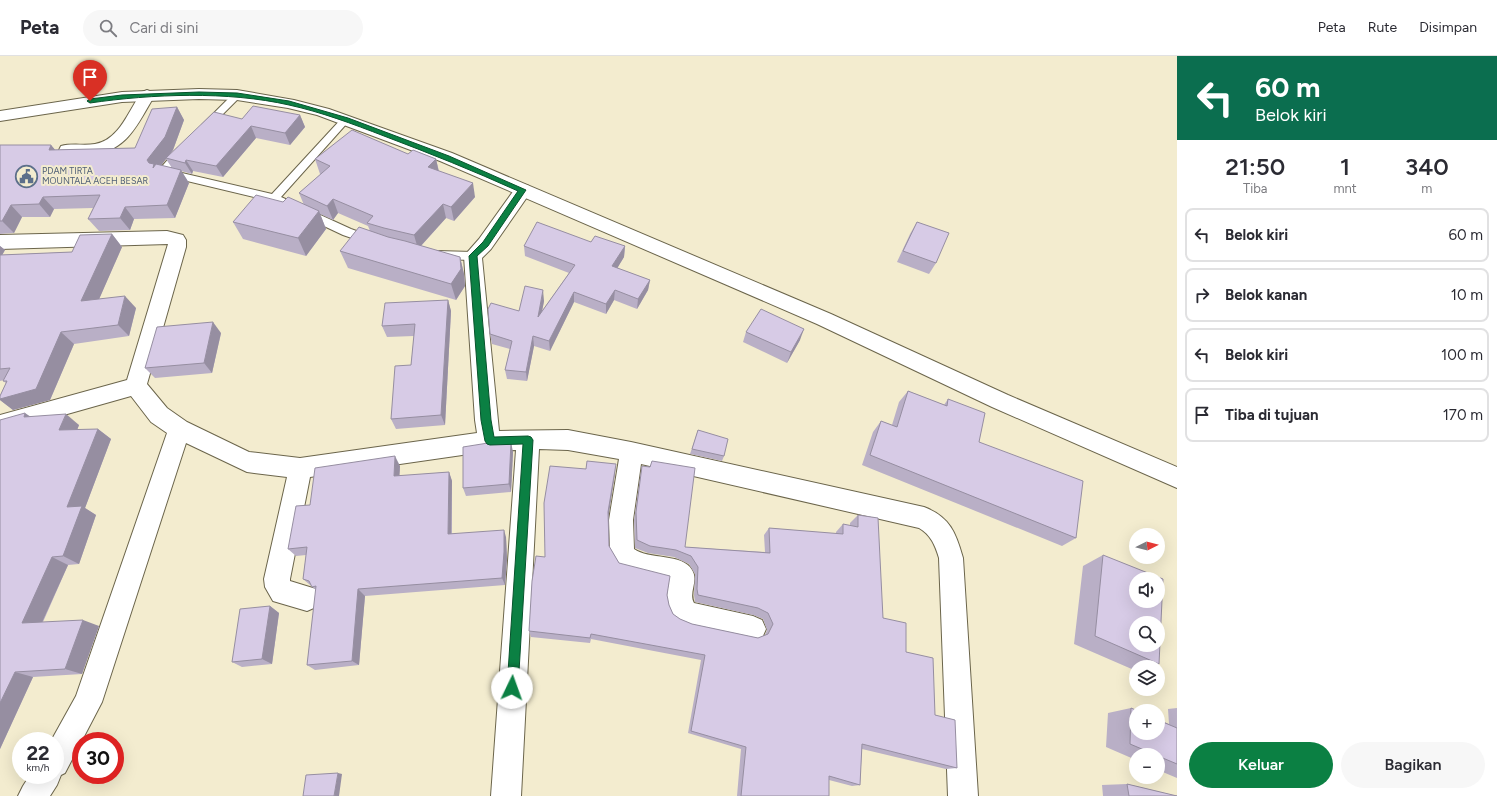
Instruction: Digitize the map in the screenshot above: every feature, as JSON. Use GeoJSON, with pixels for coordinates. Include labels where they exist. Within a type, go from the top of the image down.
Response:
{"type":"FeatureCollection","features":[{"type":"Feature","properties":{"kind":"street"},"geometry":{"type":"LineString","coordinates":[[55,151],[94,149],[108,146],[115,142],[124,132],[147,95]]}},
{"type":"Feature","properties":{"kind":"street"},"geometry":{"type":"LineString","coordinates":[[0,116],[122,97],[147,95],[237,95],[289,103],[346,119],[446,157],[824,319],[1000,401],[1177,478]]}},
{"type":"Feature","properties":{"kind":"street"},"geometry":{"type":"LineString","coordinates":[[490,441],[486,420],[473,256],[485,244],[523,190]]}},
{"type":"Feature","properties":{"kind":"street"},"geometry":{"type":"LineString","coordinates":[[0,242],[167,237],[177,240],[177,247],[136,386]]}},
{"type":"Feature","properties":{"kind":"street"},"geometry":{"type":"LineString","coordinates":[[0,424],[136,386]]}},
{"type":"Feature","properties":{"kind":"street"},"geometry":{"type":"LineString","coordinates":[[136,386],[159,415],[179,429],[247,462],[300,468],[490,441],[568,440],[631,452],[924,518],[940,528],[945,538],[951,558],[963,796]]}},
{"type":"Feature","properties":{"kind":"street"},"geometry":{"type":"LineString","coordinates":[[64,746],[88,702],[179,429]]}},
{"type":"Feature","properties":{"kind":"street"},"geometry":{"type":"LineString","coordinates":[[506,796],[528,440]]}},
{"type":"Feature","properties":{"kind":"street"},"geometry":{"type":"LineString","coordinates":[[631,452],[621,520],[622,553],[628,561],[677,572],[682,577],[678,598],[681,610],[689,615],[753,629]]}},
{"type":"Feature","properties":{"kind":"street"},"geometry":{"type":"LineString","coordinates":[[300,468],[277,579],[278,587],[282,592],[307,598]]}},
{"type":"Feature","properties":{"kind":"street"},"geometry":{"type":"LineString","coordinates":[[33,796],[41,784]]}},
{"type":"Feature","properties":{"kind":"lane"},"geometry":{"type":"LineString","coordinates":[[201,131],[237,95]]}},
{"type":"Feature","properties":{"kind":"lane"},"geometry":{"type":"LineString","coordinates":[[274,198],[346,119]]}},
{"type":"Feature","properties":{"kind":"lane"},"geometry":{"type":"LineString","coordinates":[[186,146],[175,155],[162,172],[274,198],[347,232],[380,244]]}},
{"type":"Feature","properties":{"kind":"lane"},"geometry":{"type":"LineString","coordinates":[[430,255],[473,256]]}},
{"type":"Feature","properties":{"kind":"building"},"geometry":{"type":"Polygon","coordinates":[[[253,106],[300,115],[285,133],[251,126],[216,166],[186,160],[185,163],[166,158],[214,112],[242,119],[253,106]]]}},
{"type":"Feature","properties":{"kind":"building"},"geometry":{"type":"Polygon","coordinates":[[[177,107],[165,137],[147,160],[149,163],[154,164],[153,168],[156,164],[181,170],[167,205],[125,207],[120,218],[88,219],[100,195],[43,197],[39,204],[11,205],[2,221],[0,221],[0,145],[51,145],[49,150],[135,148],[152,109],[177,107]]]}},
{"type":"Feature","properties":{"kind":"building"},"geometry":{"type":"Polygon","coordinates":[[[352,130],[408,154],[413,150],[436,159],[428,167],[473,183],[451,207],[443,204],[414,235],[367,223],[373,216],[333,199],[327,206],[299,193],[330,166],[315,159],[352,130]]]}},
{"type":"Feature","properties":{"kind":"building"},"geometry":{"type":"Polygon","coordinates":[[[256,195],[283,202],[288,197],[319,211],[298,238],[233,222],[256,195]]]}},
{"type":"Feature","properties":{"kind":"building"},"geometry":{"type":"Polygon","coordinates":[[[537,222],[591,242],[595,236],[625,246],[612,266],[650,280],[638,299],[615,290],[606,304],[574,292],[549,341],[533,336],[526,372],[505,370],[512,341],[490,334],[488,309],[491,303],[519,311],[525,286],[543,290],[538,317],[575,265],[524,246],[537,222]]]}},
{"type":"Feature","properties":{"kind":"building"},"geometry":{"type":"Polygon","coordinates":[[[917,222],[949,233],[936,263],[903,251],[917,222]]]}},
{"type":"Feature","properties":{"kind":"building"},"geometry":{"type":"Polygon","coordinates":[[[359,227],[388,237],[460,257],[461,269],[451,284],[340,251],[359,227]]]}},
{"type":"Feature","properties":{"kind":"building"},"geometry":{"type":"Polygon","coordinates":[[[112,234],[81,301],[125,296],[118,325],[61,332],[36,389],[0,399],[7,381],[3,381],[10,368],[0,369],[0,255],[72,252],[80,235],[112,234]]]}},
{"type":"Feature","properties":{"kind":"building"},"geometry":{"type":"Polygon","coordinates":[[[448,300],[441,415],[391,419],[395,366],[411,365],[415,324],[382,326],[385,303],[448,300]]]}},
{"type":"Feature","properties":{"kind":"building"},"geometry":{"type":"Polygon","coordinates":[[[761,309],[804,329],[791,352],[746,332],[761,309]]]}},
{"type":"Feature","properties":{"kind":"building"},"geometry":{"type":"Polygon","coordinates":[[[213,322],[204,363],[145,368],[157,327],[213,322]]]}},
{"type":"Feature","properties":{"kind":"building"},"geometry":{"type":"Polygon","coordinates":[[[908,391],[947,406],[948,399],[985,413],[979,442],[1083,481],[1076,538],[870,455],[881,421],[897,427],[908,391]]]}},
{"type":"Feature","properties":{"kind":"building"},"geometry":{"type":"Polygon","coordinates":[[[25,413],[24,417],[66,414],[59,430],[98,429],[67,507],[82,506],[63,556],[52,557],[22,623],[83,620],[65,669],[15,672],[0,703],[0,420],[25,413]]]}},
{"type":"Feature","properties":{"kind":"building"},"geometry":{"type":"Polygon","coordinates":[[[698,430],[728,439],[724,456],[692,449],[698,430]]]}},
{"type":"Feature","properties":{"kind":"building"},"geometry":{"type":"Polygon","coordinates":[[[511,442],[509,484],[463,488],[463,447],[488,443],[511,442]]]}},
{"type":"Feature","properties":{"kind":"building"},"geometry":{"type":"Polygon","coordinates":[[[395,456],[394,476],[449,472],[448,534],[504,530],[502,578],[358,589],[352,661],[307,665],[316,586],[312,587],[309,581],[303,579],[307,547],[288,549],[296,506],[310,505],[315,468],[395,456]]]}},
{"type":"Feature","properties":{"kind":"building"},"geometry":{"type":"Polygon","coordinates":[[[587,461],[616,464],[608,512],[609,546],[619,563],[670,576],[667,595],[669,605],[673,614],[680,619],[692,624],[758,638],[768,634],[773,624],[768,613],[758,608],[698,595],[698,567],[691,556],[676,550],[650,546],[637,540],[636,512],[642,466],[650,467],[652,461],[695,468],[685,547],[770,553],[769,528],[843,534],[843,524],[858,527],[858,515],[878,518],[883,618],[906,623],[906,652],[933,658],[935,715],[955,720],[957,768],[862,744],[860,785],[829,776],[829,796],[741,796],[746,747],[691,731],[705,655],[591,634],[590,638],[529,631],[532,581],[536,556],[545,557],[544,503],[550,466],[586,469],[587,461]]]}},
{"type":"Feature","properties":{"kind":"building"},"geometry":{"type":"Polygon","coordinates":[[[1103,555],[1146,572],[1129,572],[1129,608],[1162,608],[1161,616],[1129,616],[1129,651],[1095,636],[1103,555]]]}},
{"type":"Feature","properties":{"kind":"building"},"geometry":{"type":"Polygon","coordinates":[[[270,606],[262,659],[232,662],[240,609],[270,606]]]}},
{"type":"Feature","properties":{"kind":"building"},"geometry":{"type":"Polygon","coordinates":[[[1132,652],[1160,652],[1159,660],[1150,660],[1132,652]]]}},
{"type":"Feature","properties":{"kind":"building"},"geometry":{"type":"Polygon","coordinates":[[[1165,723],[1177,728],[1177,764],[1165,759],[1165,748],[1139,748],[1130,744],[1130,740],[1165,740],[1165,723]]]}},
{"type":"Feature","properties":{"kind":"building"},"geometry":{"type":"Polygon","coordinates":[[[338,773],[334,796],[303,796],[306,775],[338,773]]]}},
{"type":"Feature","properties":{"kind":"building"},"geometry":{"type":"Polygon","coordinates":[[[1127,784],[1177,796],[1129,796],[1127,784]]]}},
{"type":"Feature","properties":{"kind":"place","name":"PDAM TIRTA MOUNTALA ACEH BESAR"},"geometry":{"type":"Point","coordinates":[26,176]}},
{"type":"Feature","properties":{"kind":"route"},"geometry":{"type":"LineString","coordinates":[[90,101],[147,95],[199,94],[237,95],[289,103],[346,119],[446,157],[523,190],[485,244],[473,256],[486,420],[490,441],[528,440],[512,688]]}}]}
